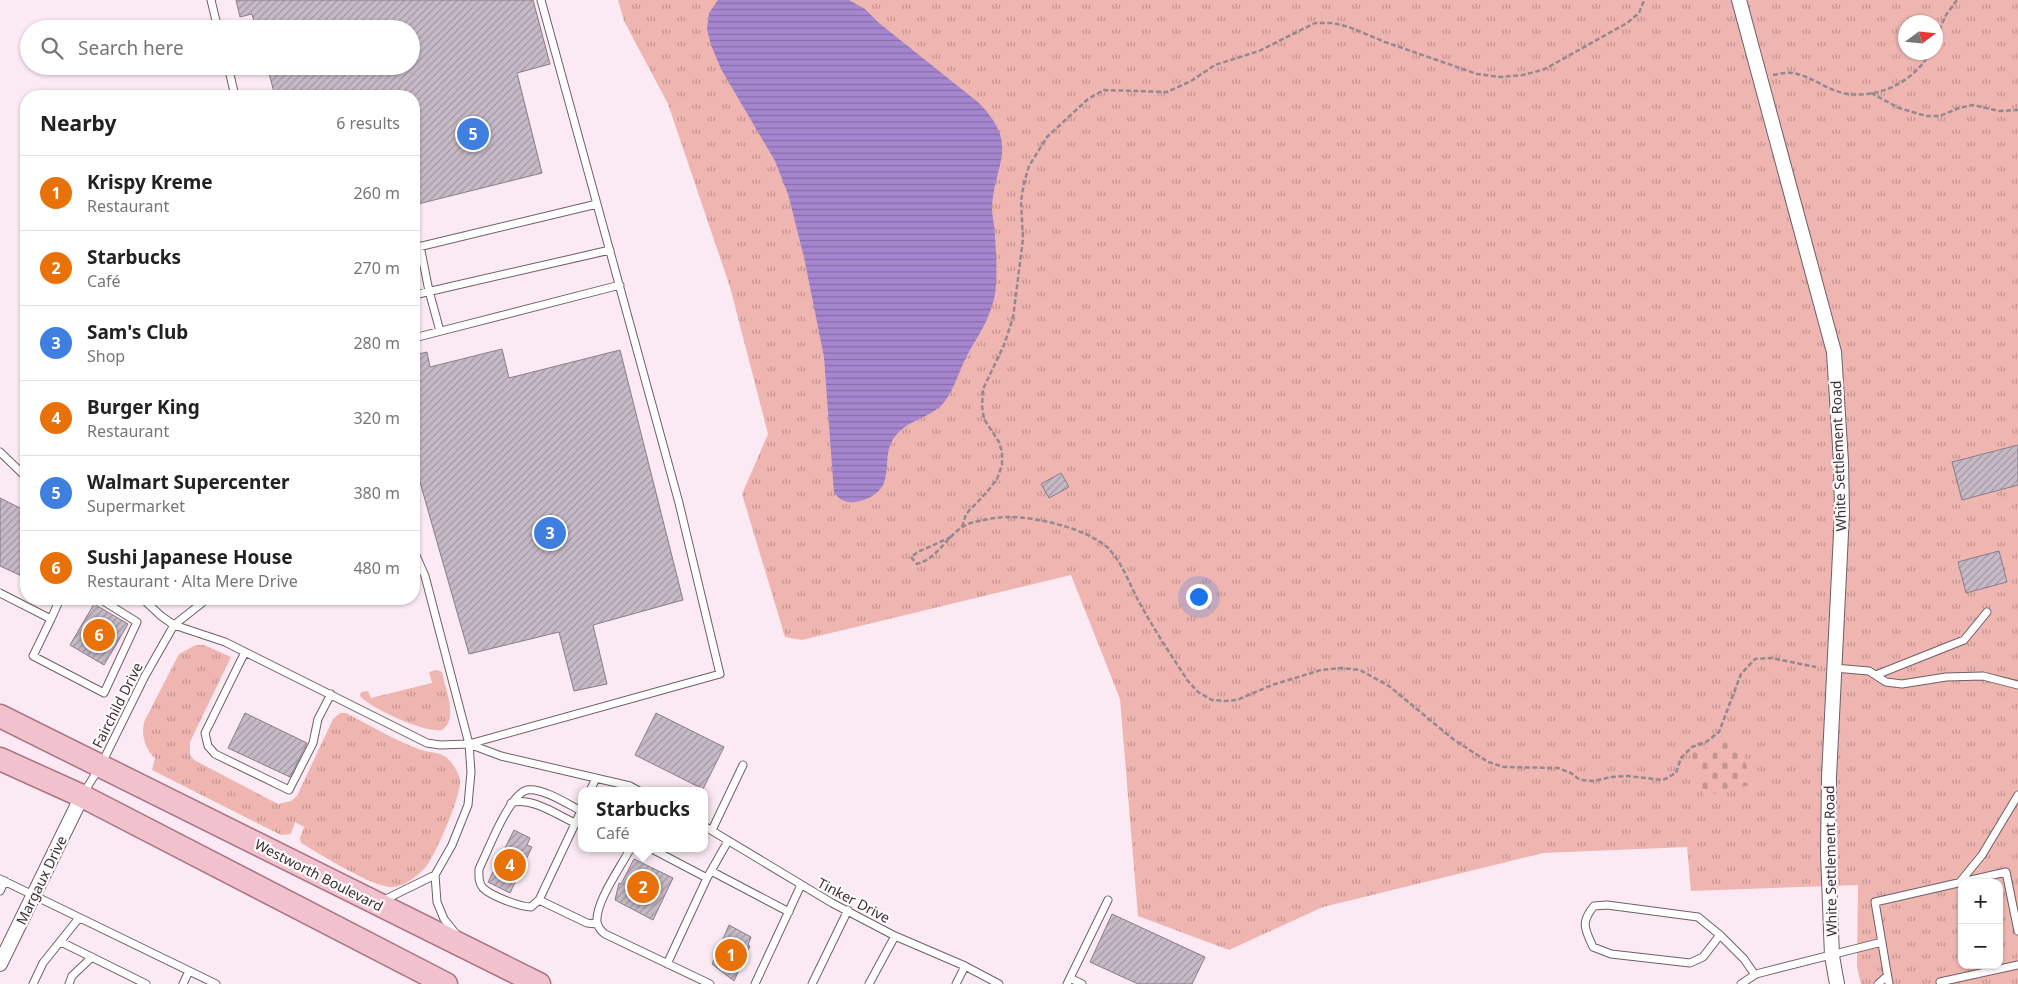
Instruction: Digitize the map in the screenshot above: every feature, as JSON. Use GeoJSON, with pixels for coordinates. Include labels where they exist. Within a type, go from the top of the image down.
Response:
{"type":"FeatureCollection","features":[{"type":"Feature","properties":{"kind":"main road","name":"Westworth Boulevard"},"geometry":{"type":"LineString","coordinates":[[0,716],[539,984]]}},
{"type":"Feature","properties":{"kind":"main road"},"geometry":{"type":"LineString","coordinates":[[0,759],[82,796],[446,984]]}},
{"type":"Feature","properties":{"kind":"street","name":"White Settlement Road"},"geometry":{"type":"LineString","coordinates":[[1739,0],[1834,352],[1841,462],[1842,513],[1828,826],[1832,956],[1837,984]]}},
{"type":"Feature","properties":{"kind":"street","name":"Margaux Drive"},"geometry":{"type":"LineString","coordinates":[[0,964],[82,796]]}},
{"type":"Feature","properties":{"kind":"lane"},"geometry":{"type":"LineString","coordinates":[[212,0],[216,20]]}},
{"type":"Feature","properties":{"kind":"lane"},"geometry":{"type":"LineString","coordinates":[[149,605],[174,625],[225,642],[427,743],[440,745],[469,744],[720,674],[679,503],[541,0]]}},
{"type":"Feature","properties":{"kind":"lane"},"geometry":{"type":"LineString","coordinates":[[230,75],[234,90]]}},
{"type":"Feature","properties":{"kind":"lane"},"geometry":{"type":"LineString","coordinates":[[420,246],[597,204]]}},
{"type":"Feature","properties":{"kind":"lane"},"geometry":{"type":"LineString","coordinates":[[420,293],[610,250]]}},
{"type":"Feature","properties":{"kind":"lane"},"geometry":{"type":"LineString","coordinates":[[420,258],[440,331]]}},
{"type":"Feature","properties":{"kind":"lane"},"geometry":{"type":"LineString","coordinates":[[420,336],[620,285]]}},
{"type":"Feature","properties":{"kind":"lane"},"geometry":{"type":"LineString","coordinates":[[0,452],[20,471]]}},
{"type":"Feature","properties":{"kind":"lane"},"geometry":{"type":"LineString","coordinates":[[420,565],[425,576],[469,744],[468,805],[452,845],[435,875],[437,902],[444,919],[467,948]]}},
{"type":"Feature","properties":{"kind":"lane"},"geometry":{"type":"LineString","coordinates":[[0,593],[20,603]]}},
{"type":"Feature","properties":{"kind":"lane"},"geometry":{"type":"LineString","coordinates":[[24,605],[51,619]]}},
{"type":"Feature","properties":{"kind":"lane"},"geometry":{"type":"LineString","coordinates":[[57,605],[33,656],[104,693],[137,622],[110,605]]}},
{"type":"Feature","properties":{"kind":"lane"},"geometry":{"type":"LineString","coordinates":[[174,625],[199,605]]}},
{"type":"Feature","properties":{"kind":"lane"},"geometry":{"type":"LineString","coordinates":[[1876,676],[1964,640],[1986,612]]}},
{"type":"Feature","properties":{"kind":"lane","name":"Fairchild Drive"},"geometry":{"type":"LineString","coordinates":[[82,796],[101,765],[145,676],[174,625]]}},
{"type":"Feature","properties":{"kind":"lane"},"geometry":{"type":"LineString","coordinates":[[245,652],[205,733],[208,746],[215,754],[289,790],[312,743],[318,719],[331,694]]}},
{"type":"Feature","properties":{"kind":"lane"},"geometry":{"type":"LineString","coordinates":[[1834,668],[1869,671],[1886,682],[1902,684],[1946,677],[1983,676],[2018,685]]}},
{"type":"Feature","properties":{"kind":"lane"},"geometry":{"type":"LineString","coordinates":[[469,744],[501,756],[632,787]]}},
{"type":"Feature","properties":{"kind":"lane"},"geometry":{"type":"LineString","coordinates":[[712,830],[743,765]]}},
{"type":"Feature","properties":{"kind":"lane"},"geometry":{"type":"LineString","coordinates":[[592,787],[596,778]]}},
{"type":"Feature","properties":{"kind":"lane"},"geometry":{"type":"LineString","coordinates":[[578,809],[540,791],[528,790],[520,793],[511,803],[479,869],[479,879],[484,889],[516,906],[531,907],[539,900],[578,816]]}},
{"type":"Feature","properties":{"kind":"lane"},"geometry":{"type":"LineString","coordinates":[[1962,879],[1982,855],[2018,795]]}},
{"type":"Feature","properties":{"kind":"lane"},"geometry":{"type":"LineString","coordinates":[[511,803],[531,803],[575,823]]}},
{"type":"Feature","properties":{"kind":"lane","name":"Tinker Drive"},"geometry":{"type":"LineString","coordinates":[[708,828],[801,885],[895,936],[965,966],[999,984]]}},
{"type":"Feature","properties":{"kind":"lane"},"geometry":{"type":"LineString","coordinates":[[667,964],[709,874],[728,841]]}},
{"type":"Feature","properties":{"kind":"lane"},"geometry":{"type":"LineString","coordinates":[[628,852],[600,905],[597,920],[606,934],[710,984]]}},
{"type":"Feature","properties":{"kind":"lane"},"geometry":{"type":"LineString","coordinates":[[658,852],[789,912]]}},
{"type":"Feature","properties":{"kind":"lane"},"geometry":{"type":"LineString","coordinates":[[1974,879],[2006,872],[2018,931]]}},
{"type":"Feature","properties":{"kind":"lane"},"geometry":{"type":"LineString","coordinates":[[376,904],[435,875]]}},
{"type":"Feature","properties":{"kind":"lane"},"geometry":{"type":"LineString","coordinates":[[0,891],[2,880],[216,984]]}},
{"type":"Feature","properties":{"kind":"lane"},"geometry":{"type":"LineString","coordinates":[[1878,984],[1888,980],[1876,902],[1958,882]]}},
{"type":"Feature","properties":{"kind":"lane"},"geometry":{"type":"LineString","coordinates":[[755,984],[801,885]]}},
{"type":"Feature","properties":{"kind":"lane"},"geometry":{"type":"LineString","coordinates":[[539,900],[587,923],[597,920]]}},
{"type":"Feature","properties":{"kind":"lane"},"geometry":{"type":"LineString","coordinates":[[1082,984],[1068,981],[1108,900]]}},
{"type":"Feature","properties":{"kind":"lane"},"geometry":{"type":"LineString","coordinates":[[1720,935],[1703,957],[1690,964],[1611,954],[1593,947],[1584,928],[1586,915],[1594,906],[1607,904],[1698,917],[1720,935],[1744,959],[1755,975]]}},
{"type":"Feature","properties":{"kind":"lane"},"geometry":{"type":"LineString","coordinates":[[812,984],[848,910]]}},
{"type":"Feature","properties":{"kind":"lane"},"geometry":{"type":"LineString","coordinates":[[33,984],[43,963],[80,918]]}},
{"type":"Feature","properties":{"kind":"lane"},"geometry":{"type":"LineString","coordinates":[[869,984],[895,936]]}},
{"type":"Feature","properties":{"kind":"lane"},"geometry":{"type":"LineString","coordinates":[[60,942],[146,984]]}},
{"type":"Feature","properties":{"kind":"lane"},"geometry":{"type":"LineString","coordinates":[[1741,984],[1755,975],[1882,942]]}},
{"type":"Feature","properties":{"kind":"lane"},"geometry":{"type":"LineString","coordinates":[[69,984],[72,976],[92,957]]}},
{"type":"Feature","properties":{"kind":"lane"},"geometry":{"type":"LineString","coordinates":[[956,984],[965,966]]}},
{"type":"Feature","properties":{"kind":"lane"},"geometry":{"type":"LineString","coordinates":[[1940,984],[1940,982],[2018,966]]}},
{"type":"Feature","properties":{"kind":"lane"},"geometry":{"type":"LineString","coordinates":[[183,984],[189,971]]}},
{"type":"Feature","properties":{"kind":"path"},"geometry":{"type":"LineString","coordinates":[[962,527],[966,514],[997,479],[1002,465],[1002,452],[999,442],[984,419],[982,406],[983,388],[1004,345],[1013,318],[1023,239],[1021,201],[1029,166],[1047,137],[1088,99],[1104,90],[1167,92],[1191,81],[1215,65],[1259,51],[1316,23],[1333,23],[1349,27],[1476,74],[1500,77],[1523,75],[1545,68],[1627,23],[1639,13],[1644,0]]}},
{"type":"Feature","properties":{"kind":"path"},"geometry":{"type":"LineString","coordinates":[[1943,22],[1957,0]]}},
{"type":"Feature","properties":{"kind":"path"},"geometry":{"type":"LineString","coordinates":[[1772,76],[1791,73],[1812,79],[1827,88],[1849,94],[1871,93],[1894,86],[1914,75],[1926,60]]}},
{"type":"Feature","properties":{"kind":"path"},"geometry":{"type":"LineString","coordinates":[[1871,93],[1899,108],[1926,116],[1940,116],[1959,108],[1973,106],[1999,111],[2018,110]]}},
{"type":"Feature","properties":{"kind":"path"},"geometry":{"type":"LineString","coordinates":[[951,537],[911,557],[917,564],[928,561],[962,527],[1006,517],[1028,518],[1050,523],[1094,538],[1108,549],[1119,564],[1138,601],[1188,681],[1198,692],[1212,700],[1236,700],[1272,685],[1320,670],[1342,668],[1360,670],[1388,686],[1453,739],[1488,762],[1504,767],[1558,768],[1571,773],[1580,780],[1594,781],[1627,776],[1663,780],[1676,773],[1681,758],[1692,747],[1706,742],[1719,732],[1741,674],[1755,659],[1771,658],[1816,667]]}},
{"type":"Feature","properties":{"kind":"green space"},"geometry":{"type":"Polygon","coordinates":[[[618,0],[2018,0],[2018,984],[1861,984],[1857,967],[1858,885],[1691,891],[1687,847],[1543,853],[1323,907],[1229,950],[1138,916],[1120,699],[1071,575],[802,640],[785,637],[742,494],[768,434],[730,287],[668,104],[624,21],[618,0]]]}},
{"type":"Feature","properties":{"kind":"green space"},"geometry":{"type":"Polygon","coordinates":[[[196,645],[204,645],[231,657],[190,742],[190,755],[194,760],[278,804],[291,801],[297,796],[333,719],[340,713],[346,713],[412,747],[446,757],[453,764],[460,780],[457,798],[435,852],[425,868],[402,885],[384,886],[360,876],[301,843],[300,838],[304,827],[295,822],[291,834],[281,835],[152,770],[155,758],[144,740],[145,720],[179,654],[196,645]]]}},
{"type":"Feature","properties":{"kind":"green space"},"geometry":{"type":"Polygon","coordinates":[[[436,670],[442,672],[450,711],[450,719],[442,730],[423,728],[411,724],[375,707],[360,696],[361,692],[368,691],[371,698],[432,683],[429,672],[436,670]]]}},
{"type":"Feature","properties":{"kind":"green space"},"geometry":{"type":"Polygon","coordinates":[[[1740,738],[1751,785],[1704,796],[1691,753],[1740,738]]]}},
{"type":"Feature","properties":{"kind":"shaded area"},"geometry":{"type":"Polygon","coordinates":[[[718,0],[849,0],[865,9],[879,23],[979,103],[999,131],[1002,142],[1002,154],[992,208],[996,272],[995,293],[990,311],[945,401],[934,411],[909,424],[898,433],[890,445],[884,483],[872,496],[860,501],[848,502],[834,493],[824,357],[804,257],[788,194],[775,161],[721,69],[711,45],[707,29],[709,13],[718,0]]]}},
{"type":"Feature","properties":{"kind":"building"},"geometry":{"type":"Polygon","coordinates":[[[236,0],[533,0],[550,64],[517,73],[542,173],[420,204],[420,90],[273,90],[269,75],[420,75],[420,20],[254,20],[252,14],[240,17],[236,0]]]}},
{"type":"Feature","properties":{"kind":"building"},"geometry":{"type":"Polygon","coordinates":[[[502,349],[509,378],[620,350],[683,600],[593,625],[607,684],[574,691],[559,632],[469,654],[420,482],[420,354],[427,352],[430,367],[502,349]]]}},
{"type":"Feature","properties":{"kind":"building"},"geometry":{"type":"Polygon","coordinates":[[[2018,445],[2018,485],[1962,500],[1952,462],[2018,445]]]}},
{"type":"Feature","properties":{"kind":"building"},"geometry":{"type":"Polygon","coordinates":[[[1061,473],[1069,487],[1049,498],[1041,484],[1061,473]]]}},
{"type":"Feature","properties":{"kind":"building"},"geometry":{"type":"Polygon","coordinates":[[[0,498],[20,508],[20,575],[0,566],[0,498]]]}},
{"type":"Feature","properties":{"kind":"building"},"geometry":{"type":"Polygon","coordinates":[[[1999,551],[2007,582],[1966,593],[1958,562],[1999,551]]]}},
{"type":"Feature","properties":{"kind":"building"},"geometry":{"type":"Polygon","coordinates":[[[93,605],[128,624],[104,665],[70,645],[93,605]]]}},
{"type":"Feature","properties":{"kind":"building"},"geometry":{"type":"Polygon","coordinates":[[[245,713],[307,743],[290,777],[228,748],[245,713]]]}},
{"type":"Feature","properties":{"kind":"building"},"geometry":{"type":"Polygon","coordinates":[[[656,713],[724,747],[704,787],[699,787],[635,755],[656,713]]]}},
{"type":"Feature","properties":{"kind":"building"},"geometry":{"type":"Polygon","coordinates":[[[514,830],[530,838],[527,845],[532,847],[510,893],[488,882],[514,830]]]}},
{"type":"Feature","properties":{"kind":"building"},"geometry":{"type":"Polygon","coordinates":[[[634,859],[673,878],[653,920],[615,900],[619,883],[621,884],[634,859]]]}},
{"type":"Feature","properties":{"kind":"building"},"geometry":{"type":"Polygon","coordinates":[[[1112,914],[1205,957],[1192,984],[1138,984],[1090,962],[1112,914]]]}},
{"type":"Feature","properties":{"kind":"building"},"geometry":{"type":"Polygon","coordinates":[[[729,925],[751,937],[748,945],[750,946],[734,981],[712,964],[729,925]]]}},
{"type":"Feature","properties":{"kind":"place","name":"Walmart Supercenter"},"geometry":{"type":"Point","coordinates":[473,134]}},
{"type":"Feature","properties":{"kind":"place","name":"Sam's Club"},"geometry":{"type":"Point","coordinates":[550,533]}},
{"type":"Feature","properties":{"kind":"place","name":"Sushi Japanese House"},"geometry":{"type":"Point","coordinates":[99,635]}},
{"type":"Feature","properties":{"kind":"place","name":"Burger King"},"geometry":{"type":"Point","coordinates":[510,865]}},
{"type":"Feature","properties":{"kind":"place","name":"Starbucks"},"geometry":{"type":"Point","coordinates":[643,887]}},
{"type":"Feature","properties":{"kind":"place","name":"Krispy Kreme"},"geometry":{"type":"Point","coordinates":[731,955]}}]}
